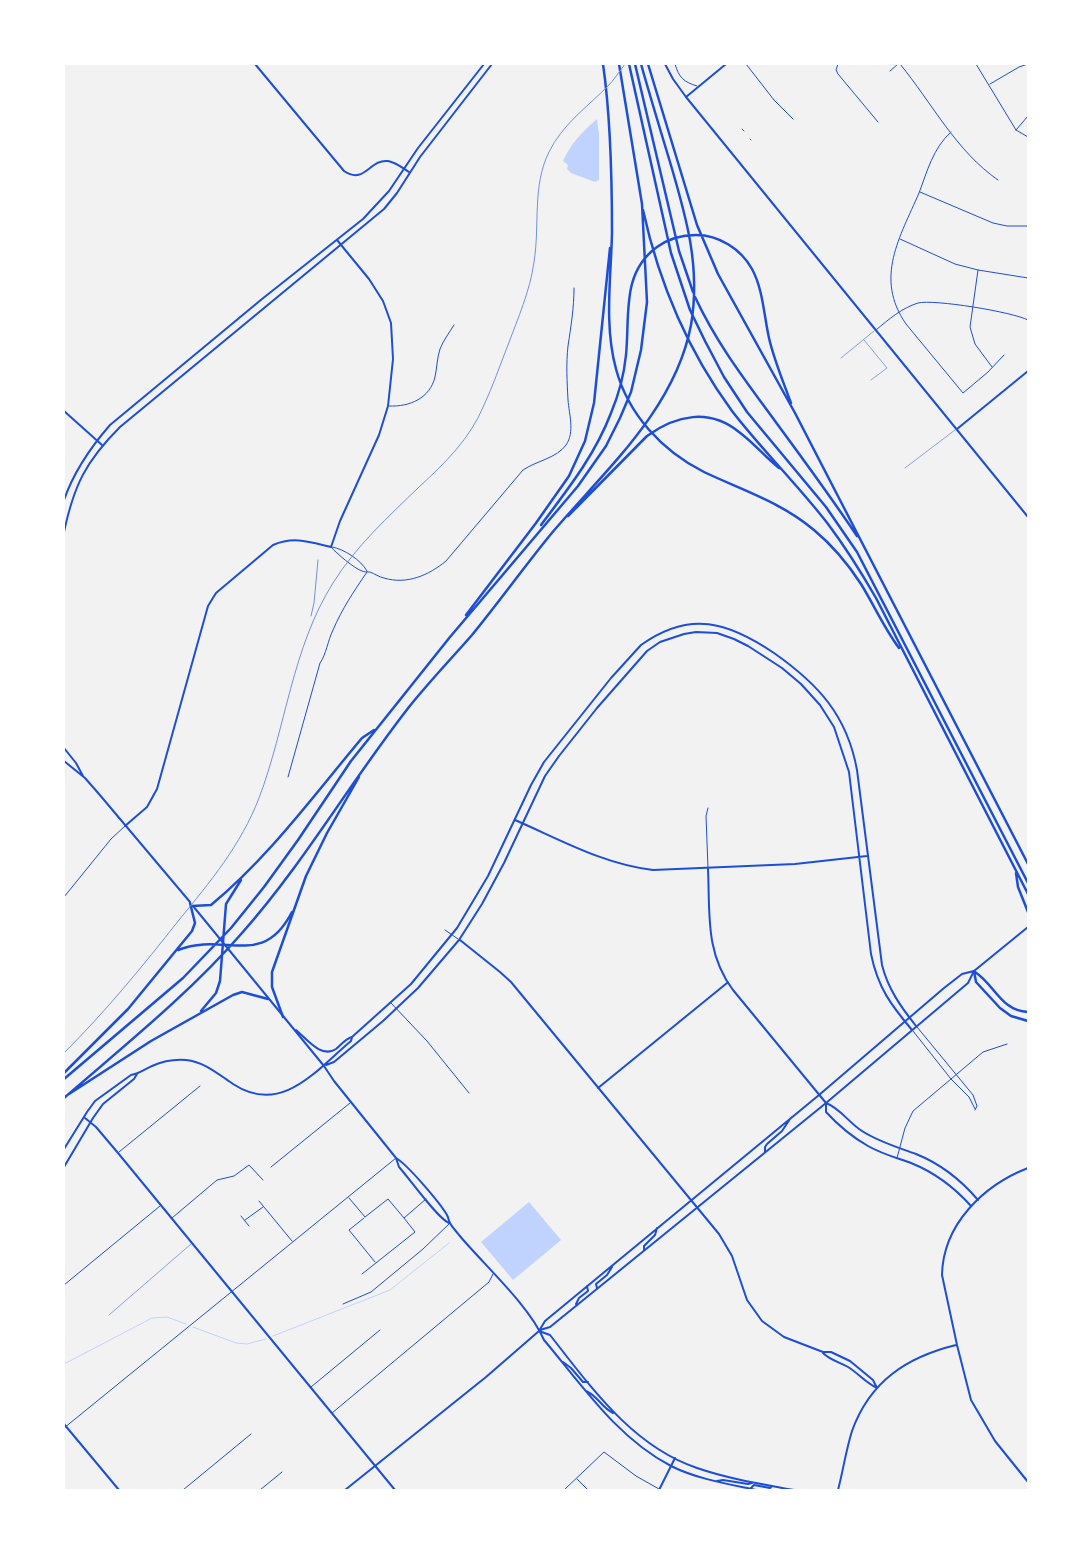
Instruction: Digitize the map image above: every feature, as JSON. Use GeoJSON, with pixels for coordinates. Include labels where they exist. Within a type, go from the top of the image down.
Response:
{"type":"FeatureCollection","features":[{"type":"Feature","properties":{"kind":"highway"},"geometry":{"type":"LineString","coordinates":[[619,64],[642,204],[653,251],[676,316],[697,356],[732,410],[828,524],[851,556],[876,598],[1028,894]]}},
{"type":"Feature","properties":{"kind":"highway"},"geometry":{"type":"LineString","coordinates":[[629,64],[671,253],[690,310],[705,341],[724,377],[747,412],[826,507],[857,552],[1028,883]]}},
{"type":"Feature","properties":{"kind":"highway"},"geometry":{"type":"LineString","coordinates":[[635,64],[679,251],[693,292],[708,324],[728,357],[823,486],[864,546]]}},
{"type":"Feature","properties":{"kind":"highway"},"geometry":{"type":"LineString","coordinates":[[64,1097],[191,988],[242,934],[274,895],[370,759],[412,704],[473,634],[550,535],[630,443],[660,402],[685,350],[694,301],[694,272],[689,227],[640,64]]}},
{"type":"Feature","properties":{"kind":"highway"},"geometry":{"type":"LineString","coordinates":[[648,64],[684,184],[706,246],[722,282],[795,412],[1028,864]]}},
{"type":"Feature","properties":{"kind":"highway"},"geometry":{"type":"LineString","coordinates":[[603,65],[610,157],[612,231],[609,329],[612,351],[620,381],[630,402],[643,422],[664,445],[696,468],[779,505],[812,528],[854,574],[888,634],[902,651]]}},
{"type":"Feature","properties":{"kind":"highway"},"geometry":{"type":"LineString","coordinates":[[64,1079],[183,978],[231,928],[269,881],[351,761],[450,637],[530,540],[578,486],[598,459],[614,430],[631,392],[641,350],[647,302],[642,204]]}},
{"type":"Feature","properties":{"kind":"highway"},"geometry":{"type":"LineString","coordinates":[[450,637],[569,476],[586,441],[594,403],[612,231]]}},
{"type":"Feature","properties":{"kind":"highway"},"geometry":{"type":"LineString","coordinates":[[530,540],[584,467],[606,426],[618,393],[625,364],[629,295],[634,276],[646,256],[668,241],[694,235],[707,236],[721,240],[741,255],[754,274],[773,352],[795,412]]}},
{"type":"Feature","properties":{"kind":"highway"},"geometry":{"type":"LineString","coordinates":[[550,535],[648,436],[658,428],[679,419],[706,417],[727,424],[743,435],[784,473]]}},
{"type":"Feature","properties":{"kind":"highway"},"geometry":{"type":"LineString","coordinates":[[64,1073],[128,1009],[178,951],[192,931],[195,923],[191,905],[211,905],[245,873],[278,839],[362,738],[377,728]]}},
{"type":"Feature","properties":{"kind":"highway"},"geometry":{"type":"LineString","coordinates":[[283,1017],[272,987],[272,978],[295,906],[306,876],[323,840],[370,759]]}},
{"type":"Feature","properties":{"kind":"highway"},"geometry":{"type":"LineString","coordinates":[[1015,870],[1018,887],[1028,911]]}},
{"type":"Feature","properties":{"kind":"highway"},"geometry":{"type":"LineString","coordinates":[[200,1012],[216,993],[220,981],[226,904],[245,873]]}},
{"type":"Feature","properties":{"kind":"highway"},"geometry":{"type":"LineString","coordinates":[[178,951],[190,946],[206,944],[255,945],[271,938],[285,926],[295,906]]}},
{"type":"Feature","properties":{"kind":"highway"},"geometry":{"type":"LineString","coordinates":[[974,971],[983,977],[1008,1005],[1015,1010],[1028,1012]]}},
{"type":"Feature","properties":{"kind":"highway"},"geometry":{"type":"LineString","coordinates":[[974,971],[976,982],[1000,1008],[1011,1016],[1028,1021]]}},
{"type":"Feature","properties":{"kind":"highway"},"geometry":{"type":"LineString","coordinates":[[64,1097],[79,1090],[137,1050],[233,994],[242,992],[268,998]]}},
{"type":"Feature","properties":{"kind":"street"},"geometry":{"type":"LineString","coordinates":[[255,64],[344,171],[356,176],[378,163],[386,161],[410,173]]}},
{"type":"Feature","properties":{"kind":"street"},"geometry":{"type":"LineString","coordinates":[[64,500],[77,468],[96,440],[117,420],[262,299],[337,240],[378,204],[405,170],[418,148],[484,64]]}},
{"type":"Feature","properties":{"kind":"street"},"geometry":{"type":"LineString","coordinates":[[64,532],[69,510],[83,472],[102,445],[120,427],[384,209],[425,150],[492,64]]}},
{"type":"Feature","properties":{"kind":"street"},"geometry":{"type":"LineString","coordinates":[[665,64],[686,97],[1028,517]]}},
{"type":"Feature","properties":{"kind":"street"},"geometry":{"type":"LineString","coordinates":[[675,64],[683,81],[698,86]]}},
{"type":"Feature","properties":{"kind":"street"},"geometry":{"type":"LineString","coordinates":[[686,97],[726,64]]}},
{"type":"Feature","properties":{"kind":"street"},"geometry":{"type":"LineString","coordinates":[[746,64],[774,100],[793,119]]}},
{"type":"Feature","properties":{"kind":"street"},"geometry":{"type":"LineString","coordinates":[[838,64],[836,70],[838,74],[878,122]]}},
{"type":"Feature","properties":{"kind":"street"},"geometry":{"type":"LineString","coordinates":[[890,71],[899,64],[972,158],[998,180]]}},
{"type":"Feature","properties":{"kind":"street"},"geometry":{"type":"LineString","coordinates":[[976,64],[1016,130],[1028,137]]}},
{"type":"Feature","properties":{"kind":"street"},"geometry":{"type":"LineString","coordinates":[[989,84],[1028,64]]}},
{"type":"Feature","properties":{"kind":"street"},"geometry":{"type":"LineString","coordinates":[[1016,130],[1028,116]]}},
{"type":"Feature","properties":{"kind":"street"},"geometry":{"type":"LineString","coordinates":[[951,132],[938,148],[922,181],[899,238],[891,276],[892,295],[898,312],[963,392],[993,367],[1004,355]]}},
{"type":"Feature","properties":{"kind":"street"},"geometry":{"type":"LineString","coordinates":[[919,192],[993,223],[1007,226],[1028,226]]}},
{"type":"Feature","properties":{"kind":"street"},"geometry":{"type":"LineString","coordinates":[[899,238],[954,264],[1028,278]]}},
{"type":"Feature","properties":{"kind":"street"},"geometry":{"type":"LineString","coordinates":[[331,547],[340,521],[378,436],[388,406],[393,359],[393,336],[389,315],[383,300],[337,240]]}},
{"type":"Feature","properties":{"kind":"street"},"geometry":{"type":"LineString","coordinates":[[978,270],[971,307],[970,327],[975,344],[993,367]]}},
{"type":"Feature","properties":{"kind":"street"},"geometry":{"type":"LineString","coordinates":[[331,547],[361,571],[385,579],[405,580],[423,576],[436,570],[446,561],[523,470],[554,455],[566,445],[571,431],[566,375],[574,307],[574,288]]}},
{"type":"Feature","properties":{"kind":"street"},"geometry":{"type":"LineString","coordinates":[[875,330],[898,312],[915,304],[932,301],[1014,315],[1028,320]]}},
{"type":"Feature","properties":{"kind":"street"},"geometry":{"type":"LineString","coordinates":[[388,406],[409,404],[425,396],[435,379],[440,350],[454,325]]}},
{"type":"Feature","properties":{"kind":"street"},"geometry":{"type":"LineString","coordinates":[[956,429],[1028,371]]}},
{"type":"Feature","properties":{"kind":"street"},"geometry":{"type":"LineString","coordinates":[[64,411],[102,445]]}},
{"type":"Feature","properties":{"kind":"street"},"geometry":{"type":"LineString","coordinates":[[64,897],[111,839],[147,808],[157,789],[208,606],[216,593],[273,545],[298,540],[340,548],[368,572]]}},
{"type":"Feature","properties":{"kind":"street"},"geometry":{"type":"LineString","coordinates":[[288,777],[320,663],[324,658],[325,649],[347,602],[368,572]]}},
{"type":"Feature","properties":{"kind":"street"},"geometry":{"type":"LineString","coordinates":[[64,1149],[84,1117],[101,1096],[132,1075],[161,1063],[188,1060],[209,1067],[241,1089],[251,1093],[270,1095],[292,1090],[324,1066],[352,1037],[391,1003],[424,970],[452,935],[488,876],[531,785],[544,762],[633,653],[651,638],[677,627],[708,623],[745,634],[794,667],[813,684],[832,707],[848,738],[854,758],[883,970],[894,996],[955,1076],[973,1095],[977,1106],[975,1110],[969,1097],[889,1002],[876,974],[871,954],[849,772],[838,736],[830,720],[809,692],[791,675],[748,646],[717,633],[696,632],[674,636],[655,646],[639,659],[551,766],[489,891],[459,940],[418,988],[396,1009],[334,1062],[324,1066]]}},
{"type":"Feature","properties":{"kind":"street"},"geometry":{"type":"LineString","coordinates":[[64,748],[76,763],[84,778]]}},
{"type":"Feature","properties":{"kind":"street"},"geometry":{"type":"LineString","coordinates":[[64,761],[84,778],[185,897],[324,1066],[351,1103],[396,1158],[399,1167],[444,1221],[450,1223]]}},
{"type":"Feature","properties":{"kind":"street"},"geometry":{"type":"LineString","coordinates":[[708,808],[706,816],[712,942],[718,966],[727,983],[826,1103],[833,1106],[849,1122],[865,1133],[924,1158],[944,1169],[962,1183],[978,1200]]}},
{"type":"Feature","properties":{"kind":"street"},"geometry":{"type":"LineString","coordinates":[[515,820],[604,860],[653,870],[795,864],[867,856]]}},
{"type":"Feature","properties":{"kind":"street"},"geometry":{"type":"LineString","coordinates":[[345,1490],[486,1378],[539,1331],[545,1321],[819,1095],[962,974],[974,971],[1028,927]]}},
{"type":"Feature","properties":{"kind":"street"},"geometry":{"type":"LineString","coordinates":[[445,930],[511,982],[697,1207],[726,1245],[747,1300],[762,1321],[784,1337],[823,1352],[831,1352],[850,1362],[873,1380],[877,1388]]}},
{"type":"Feature","properties":{"kind":"street"},"geometry":{"type":"LineString","coordinates":[[539,1331],[550,1327],[826,1103],[968,984],[974,971]]}},
{"type":"Feature","properties":{"kind":"street"},"geometry":{"type":"LineString","coordinates":[[598,1088],[727,983]]}},
{"type":"Feature","properties":{"kind":"street"},"geometry":{"type":"LineString","coordinates":[[391,1003],[426,1041],[469,1093]]}},
{"type":"Feature","properties":{"kind":"street"},"geometry":{"type":"LineString","coordinates":[[290,1025],[319,1050],[326,1052],[334,1050],[348,1038],[352,1037]]}},
{"type":"Feature","properties":{"kind":"street"},"geometry":{"type":"LineString","coordinates":[[897,1158],[905,1128],[913,1112],[983,1052],[1007,1044]]}},
{"type":"Feature","properties":{"kind":"street"},"geometry":{"type":"LineString","coordinates":[[64,1167],[103,1104],[134,1079],[137,1074]]}},
{"type":"Feature","properties":{"kind":"street"},"geometry":{"type":"LineString","coordinates":[[118,1153],[200,1086]]}},
{"type":"Feature","properties":{"kind":"street"},"geometry":{"type":"LineString","coordinates":[[271,1167],[351,1103]]}},
{"type":"Feature","properties":{"kind":"street"},"geometry":{"type":"LineString","coordinates":[[826,1103],[826,1112],[846,1132],[870,1147],[916,1165],[941,1178],[957,1190],[971,1206]]}},
{"type":"Feature","properties":{"kind":"street"},"geometry":{"type":"LineString","coordinates":[[84,1117],[91,1122],[118,1153],[395,1490]]}},
{"type":"Feature","properties":{"kind":"street"},"geometry":{"type":"LineString","coordinates":[[765,1152],[765,1147],[782,1131],[792,1117]]}},
{"type":"Feature","properties":{"kind":"street"},"geometry":{"type":"LineString","coordinates":[[118,1490],[64,1426],[396,1158]]}},
{"type":"Feature","properties":{"kind":"street"},"geometry":{"type":"LineString","coordinates":[[396,1158],[405,1163],[428,1191],[448,1216],[450,1223],[517,1301],[544,1340],[606,1415],[633,1440],[671,1466],[696,1476],[756,1490]]}},
{"type":"Feature","properties":{"kind":"street"},"geometry":{"type":"LineString","coordinates":[[172,1219],[217,1180],[234,1176],[250,1165],[263,1180]]}},
{"type":"Feature","properties":{"kind":"street"},"geometry":{"type":"LineString","coordinates":[[1028,1168],[1007,1177],[971,1206],[952,1232],[942,1263],[942,1282],[974,1406],[992,1438],[1028,1482]]}},
{"type":"Feature","properties":{"kind":"street"},"geometry":{"type":"LineString","coordinates":[[348,1197],[365,1217]]}},
{"type":"Feature","properties":{"kind":"street"},"geometry":{"type":"LineString","coordinates":[[362,1274],[376,1263],[415,1232],[388,1199],[349,1230],[376,1263]]}},
{"type":"Feature","properties":{"kind":"street"},"geometry":{"type":"LineString","coordinates":[[404,1218],[426,1199]]}},
{"type":"Feature","properties":{"kind":"street"},"geometry":{"type":"LineString","coordinates":[[259,1201],[293,1242]]}},
{"type":"Feature","properties":{"kind":"street"},"geometry":{"type":"LineString","coordinates":[[64,1285],[161,1206]]}},
{"type":"Feature","properties":{"kind":"street"},"geometry":{"type":"LineString","coordinates":[[245,1220],[263,1206]]}},
{"type":"Feature","properties":{"kind":"street"},"geometry":{"type":"LineString","coordinates":[[241,1216],[249,1226]]}},
{"type":"Feature","properties":{"kind":"street"},"geometry":{"type":"LineString","coordinates":[[343,1304],[371,1292],[450,1223]]}},
{"type":"Feature","properties":{"kind":"street"},"geometry":{"type":"LineString","coordinates":[[644,1250],[644,1246],[655,1234],[657,1228]]}},
{"type":"Feature","properties":{"kind":"street"},"geometry":{"type":"LineString","coordinates":[[597,1288],[596,1284],[613,1265]]}},
{"type":"Feature","properties":{"kind":"street"},"geometry":{"type":"LineString","coordinates":[[332,1413],[489,1282],[493,1274]]}},
{"type":"Feature","properties":{"kind":"street"},"geometry":{"type":"LineString","coordinates":[[575,1307],[579,1298],[588,1291],[587,1286]]}},
{"type":"Feature","properties":{"kind":"street"},"geometry":{"type":"LineString","coordinates":[[311,1387],[380,1330]]}},
{"type":"Feature","properties":{"kind":"street"},"geometry":{"type":"LineString","coordinates":[[539,1331],[550,1335],[615,1414],[637,1434],[675,1458],[699,1469],[794,1490]]}},
{"type":"Feature","properties":{"kind":"street"},"geometry":{"type":"LineString","coordinates":[[838,1490],[852,1431],[865,1404],[877,1388],[895,1371],[918,1356],[957,1344]]}},
{"type":"Feature","properties":{"kind":"street"},"geometry":{"type":"LineString","coordinates":[[823,1352],[828,1358],[848,1367],[877,1388]]}},
{"type":"Feature","properties":{"kind":"street"},"geometry":{"type":"LineString","coordinates":[[560,1359],[583,1382],[588,1382]]}},
{"type":"Feature","properties":{"kind":"street"},"geometry":{"type":"LineString","coordinates":[[586,1391],[594,1395],[605,1408],[615,1414]]}},
{"type":"Feature","properties":{"kind":"street"},"geometry":{"type":"LineString","coordinates":[[183,1490],[251,1434]]}},
{"type":"Feature","properties":{"kind":"street"},"geometry":{"type":"LineString","coordinates":[[564,1490],[604,1452],[636,1476],[660,1490],[675,1458]]}},
{"type":"Feature","properties":{"kind":"street"},"geometry":{"type":"LineString","coordinates":[[260,1490],[282,1472]]}},
{"type":"Feature","properties":{"kind":"street"},"geometry":{"type":"LineString","coordinates":[[576,1478],[588,1490]]}},
{"type":"Feature","properties":{"kind":"street"},"geometry":{"type":"LineString","coordinates":[[717,1481],[723,1480],[748,1484],[754,1482]]}},
{"type":"Feature","properties":{"kind":"street"},"geometry":{"type":"LineString","coordinates":[[750,1490],[754,1486],[770,1488],[772,1486]]}},
{"type":"Feature","properties":{"kind":"lane"},"geometry":{"type":"LineString","coordinates":[[842,358],[875,330]]}},
{"type":"Feature","properties":{"kind":"lane"},"geometry":{"type":"LineString","coordinates":[[864,340],[886,368],[871,380]]}},
{"type":"Feature","properties":{"kind":"lane"},"geometry":{"type":"LineString","coordinates":[[905,468],[956,429]]}},
{"type":"Feature","properties":{"kind":"lane"},"geometry":{"type":"LineString","coordinates":[[109,1315],[192,1243]]}},
{"type":"Feature","properties":{"kind":"water"},"geometry":{"type":"Polygon","coordinates":[[[597,119],[599,134],[599,180],[595,182],[571,173],[567,169],[568,165],[563,161],[577,138],[597,119]]]}},
{"type":"Feature","properties":{"kind":"water"},"geometry":{"type":"Polygon","coordinates":[[[529,1202],[561,1240],[513,1280],[481,1242],[529,1202]]]}},
{"type":"Feature","properties":{"kind":"waterway"},"geometry":{"type":"LineString","coordinates":[[273,1336],[390,1290],[449,1243]]}},
{"type":"Feature","properties":{"kind":"waterway"},"geometry":{"type":"LineString","coordinates":[[64,1364],[152,1318],[167,1317],[186,1324]]}},
{"type":"Feature","properties":{"kind":"waterway"},"geometry":{"type":"LineString","coordinates":[[193,1327],[236,1343],[247,1344],[266,1339]]}},
{"type":"Feature","properties":{"kind":"railway"},"geometry":{"type":"LineString","coordinates":[[64,1053],[109,1005],[151,955],[213,877],[243,832],[259,798],[268,771],[308,634],[319,608],[342,569],[373,532],[456,450],[472,429],[487,398],[527,294],[536,248],[540,178],[549,152],[561,133],[610,84],[625,64]]}},
{"type":"Feature","properties":{"kind":"railway"},"geometry":{"type":"LineString","coordinates":[[311,616],[318,560]]}}]}
